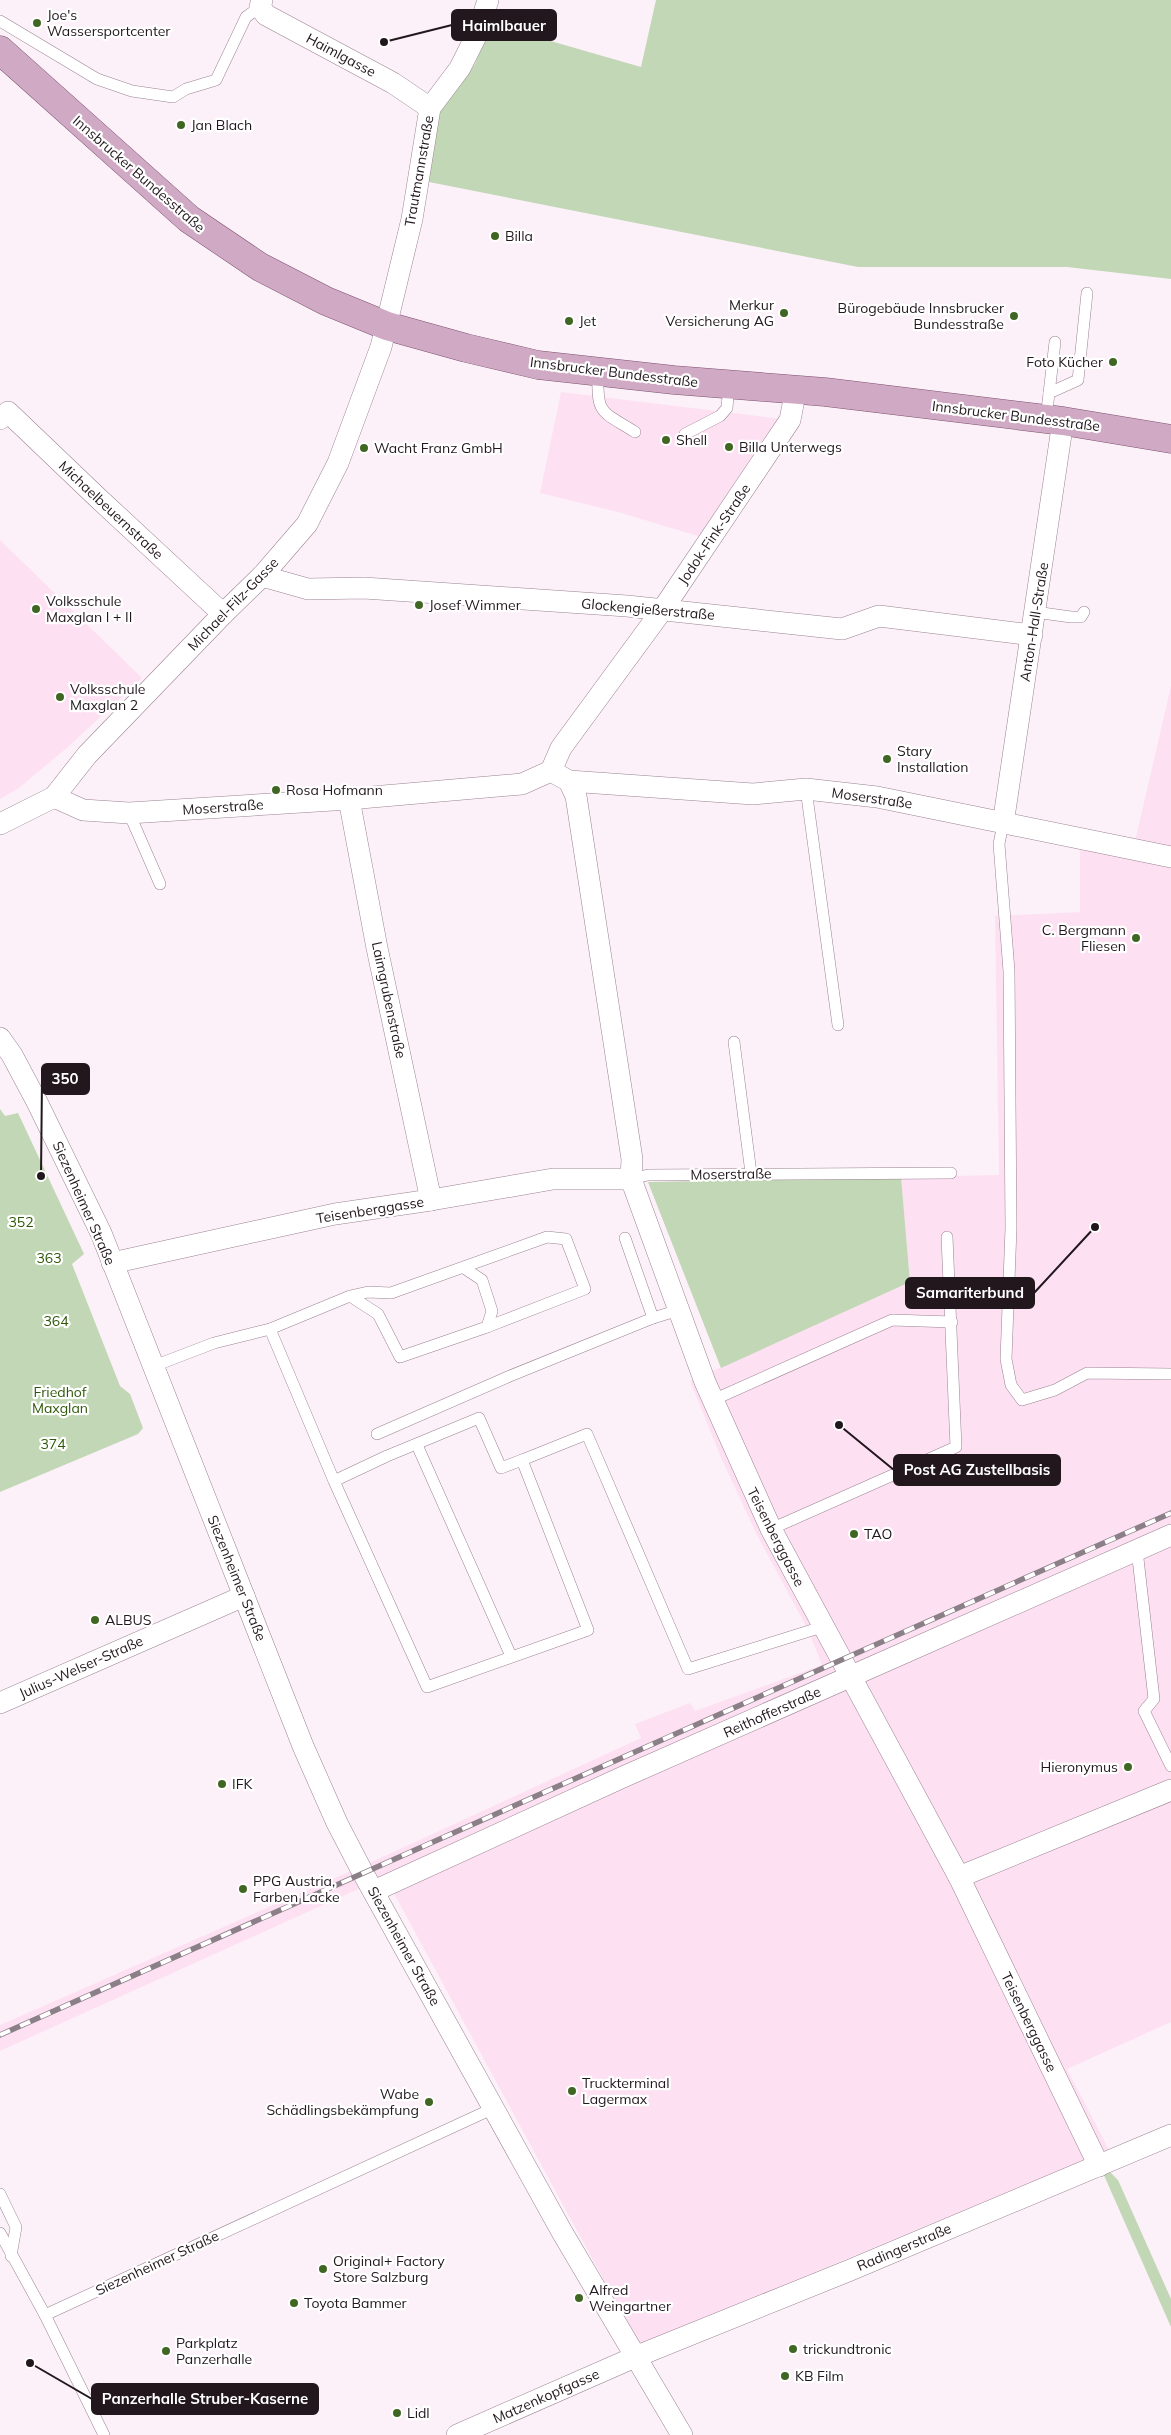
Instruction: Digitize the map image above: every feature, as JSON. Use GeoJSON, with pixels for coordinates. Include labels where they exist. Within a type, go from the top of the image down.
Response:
{"type":"FeatureCollection","features":[{"type":"Feature","properties":{"kind":"main road","name":"Innsbrucker Bundesstraße"},"geometry":{"type":"LineString","coordinates":[[0,50],[152,187],[202,229],[286,282],[387,326],[466,348],[538,365],[729,384],[1053,411],[1171,438]]}},
{"type":"Feature","properties":{"kind":"street","name":"Trautmannstraße"},"geometry":{"type":"LineString","coordinates":[[387,326],[412,219],[430,108],[460,68],[478,32],[488,0]]}},
{"type":"Feature","properties":{"kind":"street","name":"Haimlgasse"},"geometry":{"type":"LineString","coordinates":[[261,3],[266,15],[393,83],[430,108]]}},
{"type":"Feature","properties":{"kind":"street","name":"Michael-Filz-Gasse"},"geometry":{"type":"LineString","coordinates":[[0,824],[54,797],[87,755],[262,576],[308,524],[338,463],[387,326]]}},
{"type":"Feature","properties":{"kind":"street","name":"Jodok-Fink-Straße"},"geometry":{"type":"LineString","coordinates":[[551,771],[561,748],[664,609],[790,420],[796,389]]}},
{"type":"Feature","properties":{"kind":"street","name":"Anton-Hall-Straße"},"geometry":{"type":"LineString","coordinates":[[1003,824],[1035,612],[1053,411]]}},
{"type":"Feature","properties":{"kind":"street","name":"Michaelbeuernstraße"},"geometry":{"type":"LineString","coordinates":[[0,420],[8,412],[223,614]]}},
{"type":"Feature","properties":{"kind":"street","name":"Glockengießerstraße"},"geometry":{"type":"LineString","coordinates":[[262,576],[308,589],[364,588],[664,609],[842,629],[879,616],[1032,635]]}},
{"type":"Feature","properties":{"kind":"street","name":"Moserstraße"},"geometry":{"type":"LineString","coordinates":[[54,797],[83,810],[129,813],[348,799],[522,784],[551,771],[569,781],[753,794],[806,789],[877,797],[1171,857]]}},
{"type":"Feature","properties":{"kind":"street","name":"Teisenberggasse"},"geometry":{"type":"LineString","coordinates":[[569,781],[576,796],[592,891],[632,1159],[631,1179],[713,1400],[771,1529],[822,1627],[959,1877],[1100,2166]]}},
{"type":"Feature","properties":{"kind":"street","name":"Laimgrubenstraße"},"geometry":{"type":"LineString","coordinates":[[348,799],[377,948],[431,1200]]}},
{"type":"Feature","properties":{"kind":"street","name":"Siezenheimer Straße"},"geometry":{"type":"LineString","coordinates":[[0,1038],[12,1055],[54,1135],[101,1233],[303,1746],[333,1814],[562,2232],[682,2435]]}},
{"type":"Feature","properties":{"kind":"street","name":"Teisenberggasse"},"geometry":{"type":"LineString","coordinates":[[112,1263],[335,1214],[553,1179],[631,1179]]}},
{"type":"Feature","properties":{"kind":"street","name":"Reithofferstraße"},"geometry":{"type":"LineString","coordinates":[[374,1891],[623,1777],[1171,1535]]}},
{"type":"Feature","properties":{"kind":"street","name":"Julius-Welser-Straße"},"geometry":{"type":"LineString","coordinates":[[0,1703],[244,1596]]}},
{"type":"Feature","properties":{"kind":"street"},"geometry":{"type":"LineString","coordinates":[[959,1877],[1171,1790]]}},
{"type":"Feature","properties":{"kind":"street","name":"Radingerstraße"},"geometry":{"type":"LineString","coordinates":[[635,2357],[1171,2135]]}},
{"type":"Feature","properties":{"kind":"street","name":"Matzenkopfgasse"},"geometry":{"type":"LineString","coordinates":[[456,2435],[635,2357]]}},
{"type":"Feature","properties":{"kind":"lane"},"geometry":{"type":"LineString","coordinates":[[0,21],[97,79],[132,91],[173,97],[186,89],[216,80],[246,17],[261,3]]}},
{"type":"Feature","properties":{"kind":"lane"},"geometry":{"type":"LineString","coordinates":[[1053,411],[1078,380],[1087,293]]}},
{"type":"Feature","properties":{"kind":"lane"},"geometry":{"type":"LineString","coordinates":[[1053,411],[1055,342]]}},
{"type":"Feature","properties":{"kind":"lane"},"geometry":{"type":"LineString","coordinates":[[598,372],[598,397],[602,412],[635,432]]}},
{"type":"Feature","properties":{"kind":"lane"},"geometry":{"type":"LineString","coordinates":[[685,434],[720,416],[727,408],[729,384]]}},
{"type":"Feature","properties":{"kind":"lane"},"geometry":{"type":"LineString","coordinates":[[1035,612],[1071,617],[1081,616],[1084,612]]}},
{"type":"Feature","properties":{"kind":"lane"},"geometry":{"type":"LineString","coordinates":[[806,789],[838,1025]]}},
{"type":"Feature","properties":{"kind":"lane"},"geometry":{"type":"LineString","coordinates":[[129,813],[160,884]]}},
{"type":"Feature","properties":{"kind":"lane"},"geometry":{"type":"LineString","coordinates":[[1003,824],[999,844],[1009,971],[1011,1228],[1006,1359],[1011,1385],[1022,1400],[1056,1390],[1087,1373],[1171,1374]]}},
{"type":"Feature","properties":{"kind":"lane"},"geometry":{"type":"LineString","coordinates":[[734,1042],[751,1173]]}},
{"type":"Feature","properties":{"kind":"lane","name":"Moserstraße"},"geometry":{"type":"LineString","coordinates":[[631,1179],[648,1175],[751,1173],[951,1173]]}},
{"type":"Feature","properties":{"kind":"lane"},"geometry":{"type":"LineString","coordinates":[[771,1529],[956,1447],[947,1236]]}},
{"type":"Feature","properties":{"kind":"lane"},"geometry":{"type":"LineString","coordinates":[[154,1366],[214,1343],[270,1329],[350,1296],[368,1292],[391,1293],[464,1268],[492,1255],[547,1237],[566,1239],[585,1289],[487,1327],[400,1357],[378,1314],[350,1296]]}},
{"type":"Feature","properties":{"kind":"lane"},"geometry":{"type":"LineString","coordinates":[[625,1238],[653,1318]]}},
{"type":"Feature","properties":{"kind":"lane"},"geometry":{"type":"LineString","coordinates":[[464,1268],[482,1280],[492,1310],[487,1327]]}},
{"type":"Feature","properties":{"kind":"lane"},"geometry":{"type":"LineString","coordinates":[[377,1434],[510,1376],[653,1318],[679,1310]]}},
{"type":"Feature","properties":{"kind":"lane"},"geometry":{"type":"LineString","coordinates":[[713,1400],[892,1320],[952,1322]]}},
{"type":"Feature","properties":{"kind":"lane"},"geometry":{"type":"LineString","coordinates":[[270,1329],[334,1481],[427,1687],[588,1630],[522,1460]]}},
{"type":"Feature","properties":{"kind":"lane"},"geometry":{"type":"LineString","coordinates":[[334,1481],[479,1418],[501,1468],[587,1434],[688,1669],[822,1627]]}},
{"type":"Feature","properties":{"kind":"lane"},"geometry":{"type":"LineString","coordinates":[[417,1445],[511,1656]]}},
{"type":"Feature","properties":{"kind":"lane"},"geometry":{"type":"LineString","coordinates":[[1137,1550],[1154,1699],[1144,1711],[1171,1766]]}},
{"type":"Feature","properties":{"kind":"lane","name":"Siezenheimer Straße"},"geometry":{"type":"LineString","coordinates":[[45,2316],[494,2108]]}},
{"type":"Feature","properties":{"kind":"lane"},"geometry":{"type":"LineString","coordinates":[[0,2194],[16,2227],[12,2256]]}},
{"type":"Feature","properties":{"kind":"lane"},"geometry":{"type":"LineString","coordinates":[[0,2233],[45,2316],[104,2435]]}},
{"type":"Feature","properties":{"kind":"shaded area"},"geometry":{"type":"Polygon","coordinates":[[[561,392],[790,420],[711,540],[618,512],[540,493],[561,392]]]}},
{"type":"Feature","properties":{"kind":"shaded area","name":"Volksschule Maxglan I + II"},"geometry":{"type":"Polygon","coordinates":[[[0,540],[142,678],[68,747],[19,788],[0,799],[0,540]]]}},
{"type":"Feature","properties":{"kind":"shaded area"},"geometry":{"type":"Polygon","coordinates":[[[1171,686],[1171,2022],[1067,2069],[1109,2150],[639,2345],[385,1877],[0,2051],[0,2025],[376,1860],[641,1738],[635,1724],[690,1703],[695,1711],[822,1665],[808,1630],[756,1533],[722,1460],[690,1381],[910,1282],[901,1177],[999,1175],[995,916],[1080,912],[1080,837],[1133,850],[1171,686]]]}},
{"type":"Feature","properties":{"kind":"green space"},"geometry":{"type":"Polygon","coordinates":[[[656,0],[1171,0],[1171,279],[1067,267],[858,267],[424,181],[437,117],[448,92],[466,77],[475,64],[491,24],[641,67],[656,0]]]}},
{"type":"Feature","properties":{"kind":"green space","name":"Friedhof Maxglan"},"geometry":{"type":"Polygon","coordinates":[[[0,1109],[5,1116],[18,1113],[84,1254],[72,1264],[120,1386],[130,1394],[143,1428],[138,1434],[0,1492],[0,1109]]]}},
{"type":"Feature","properties":{"kind":"green space"},"geometry":{"type":"Polygon","coordinates":[[[901,1177],[910,1282],[721,1368],[648,1182],[901,1177]]]}},
{"type":"Feature","properties":{"kind":"green space"},"geometry":{"type":"Polygon","coordinates":[[[1110,2172],[1118,2180],[1171,2299],[1171,2327],[1103,2173],[1110,2172]]]}},
{"type":"Feature","properties":{"kind":"railway"},"geometry":{"type":"LineString","coordinates":[[0,2035],[1171,1513]]}},
{"type":"Feature","properties":{"kind":"place","name":"Joe's Wassersportcenter"},"geometry":{"type":"Point","coordinates":[37,23]}},
{"type":"Feature","properties":{"kind":"place","name":"Haimlbauer"},"geometry":{"type":"Point","coordinates":[384,42]}},
{"type":"Feature","properties":{"kind":"place","name":"Jan Blach"},"geometry":{"type":"Point","coordinates":[181,125]}},
{"type":"Feature","properties":{"kind":"place","name":"Billa"},"geometry":{"type":"Point","coordinates":[495,236]}},
{"type":"Feature","properties":{"kind":"place","name":"Merkur Versicherung AG"},"geometry":{"type":"Point","coordinates":[784,313]}},
{"type":"Feature","properties":{"kind":"place","name":"Bürogebäude Innsbrucker Bundesstraße"},"geometry":{"type":"Point","coordinates":[1014,316]}},
{"type":"Feature","properties":{"kind":"place","name":"Jet"},"geometry":{"type":"Point","coordinates":[569,321]}},
{"type":"Feature","properties":{"kind":"place","name":"Foto Kücher"},"geometry":{"type":"Point","coordinates":[1113,362]}},
{"type":"Feature","properties":{"kind":"place","name":"Shell"},"geometry":{"type":"Point","coordinates":[666,440]}},
{"type":"Feature","properties":{"kind":"place","name":"Billa Unterwegs"},"geometry":{"type":"Point","coordinates":[729,447]}},
{"type":"Feature","properties":{"kind":"place","name":"Wacht Franz GmbH"},"geometry":{"type":"Point","coordinates":[364,448]}},
{"type":"Feature","properties":{"kind":"place","name":"Josef Wimmer"},"geometry":{"type":"Point","coordinates":[419,605]}},
{"type":"Feature","properties":{"kind":"place","name":"Volksschule Maxglan I + II"},"geometry":{"type":"Point","coordinates":[36,609]}},
{"type":"Feature","properties":{"kind":"place","name":"Volksschule Maxglan 2"},"geometry":{"type":"Point","coordinates":[60,697]}},
{"type":"Feature","properties":{"kind":"place","name":"Stary Installation"},"geometry":{"type":"Point","coordinates":[887,759]}},
{"type":"Feature","properties":{"kind":"place","name":"Rosa Hofmann"},"geometry":{"type":"Point","coordinates":[276,790]}},
{"type":"Feature","properties":{"kind":"place","name":"C. Bergmann Fliesen"},"geometry":{"type":"Point","coordinates":[1136,938]}},
{"type":"Feature","properties":{"kind":"place","name":"350"},"geometry":{"type":"Point","coordinates":[41,1176]}},
{"type":"Feature","properties":{"kind":"place","name":"Samariterbund"},"geometry":{"type":"Point","coordinates":[1095,1227]}},
{"type":"Feature","properties":{"kind":"place","name":"Post AG Zustellbasis"},"geometry":{"type":"Point","coordinates":[839,1425]}},
{"type":"Feature","properties":{"kind":"place","name":"TAO"},"geometry":{"type":"Point","coordinates":[854,1534]}},
{"type":"Feature","properties":{"kind":"place","name":"ALBUS"},"geometry":{"type":"Point","coordinates":[95,1620]}},
{"type":"Feature","properties":{"kind":"place","name":"Hieronymus"},"geometry":{"type":"Point","coordinates":[1128,1767]}},
{"type":"Feature","properties":{"kind":"place","name":"IFK"},"geometry":{"type":"Point","coordinates":[222,1784]}},
{"type":"Feature","properties":{"kind":"place","name":"PPG Austria, Farben Lacke"},"geometry":{"type":"Point","coordinates":[243,1889]}},
{"type":"Feature","properties":{"kind":"place","name":"Truckterminal Lagermax"},"geometry":{"type":"Point","coordinates":[572,2091]}},
{"type":"Feature","properties":{"kind":"place","name":"Wabe Schädlingsbekämpfung"},"geometry":{"type":"Point","coordinates":[429,2102]}},
{"type":"Feature","properties":{"kind":"place","name":"Original+ Factory Store Salzburg"},"geometry":{"type":"Point","coordinates":[323,2269]}},
{"type":"Feature","properties":{"kind":"place","name":"Alfred Weingartner"},"geometry":{"type":"Point","coordinates":[579,2298]}},
{"type":"Feature","properties":{"kind":"place","name":"Toyota Bammer"},"geometry":{"type":"Point","coordinates":[294,2303]}},
{"type":"Feature","properties":{"kind":"place","name":"trickundtronic"},"geometry":{"type":"Point","coordinates":[793,2349]}},
{"type":"Feature","properties":{"kind":"place","name":"Parkplatz Panzerhalle"},"geometry":{"type":"Point","coordinates":[166,2351]}},
{"type":"Feature","properties":{"kind":"place","name":"Panzerhalle Struber-Kaserne"},"geometry":{"type":"Point","coordinates":[30,2363]}},
{"type":"Feature","properties":{"kind":"place","name":"KB Film"},"geometry":{"type":"Point","coordinates":[785,2376]}},
{"type":"Feature","properties":{"kind":"place","name":"Lidl"},"geometry":{"type":"Point","coordinates":[397,2413]}},
{"type":"Feature","properties":{"kind":"park label","name":"352"},"geometry":{"type":"Point","coordinates":[21,1222]}},
{"type":"Feature","properties":{"kind":"park label","name":"363"},"geometry":{"type":"Point","coordinates":[49,1258]}},
{"type":"Feature","properties":{"kind":"park label","name":"364"},"geometry":{"type":"Point","coordinates":[56,1321]}},
{"type":"Feature","properties":{"kind":"park label","name":"374"},"geometry":{"type":"Point","coordinates":[53,1444]}}]}
